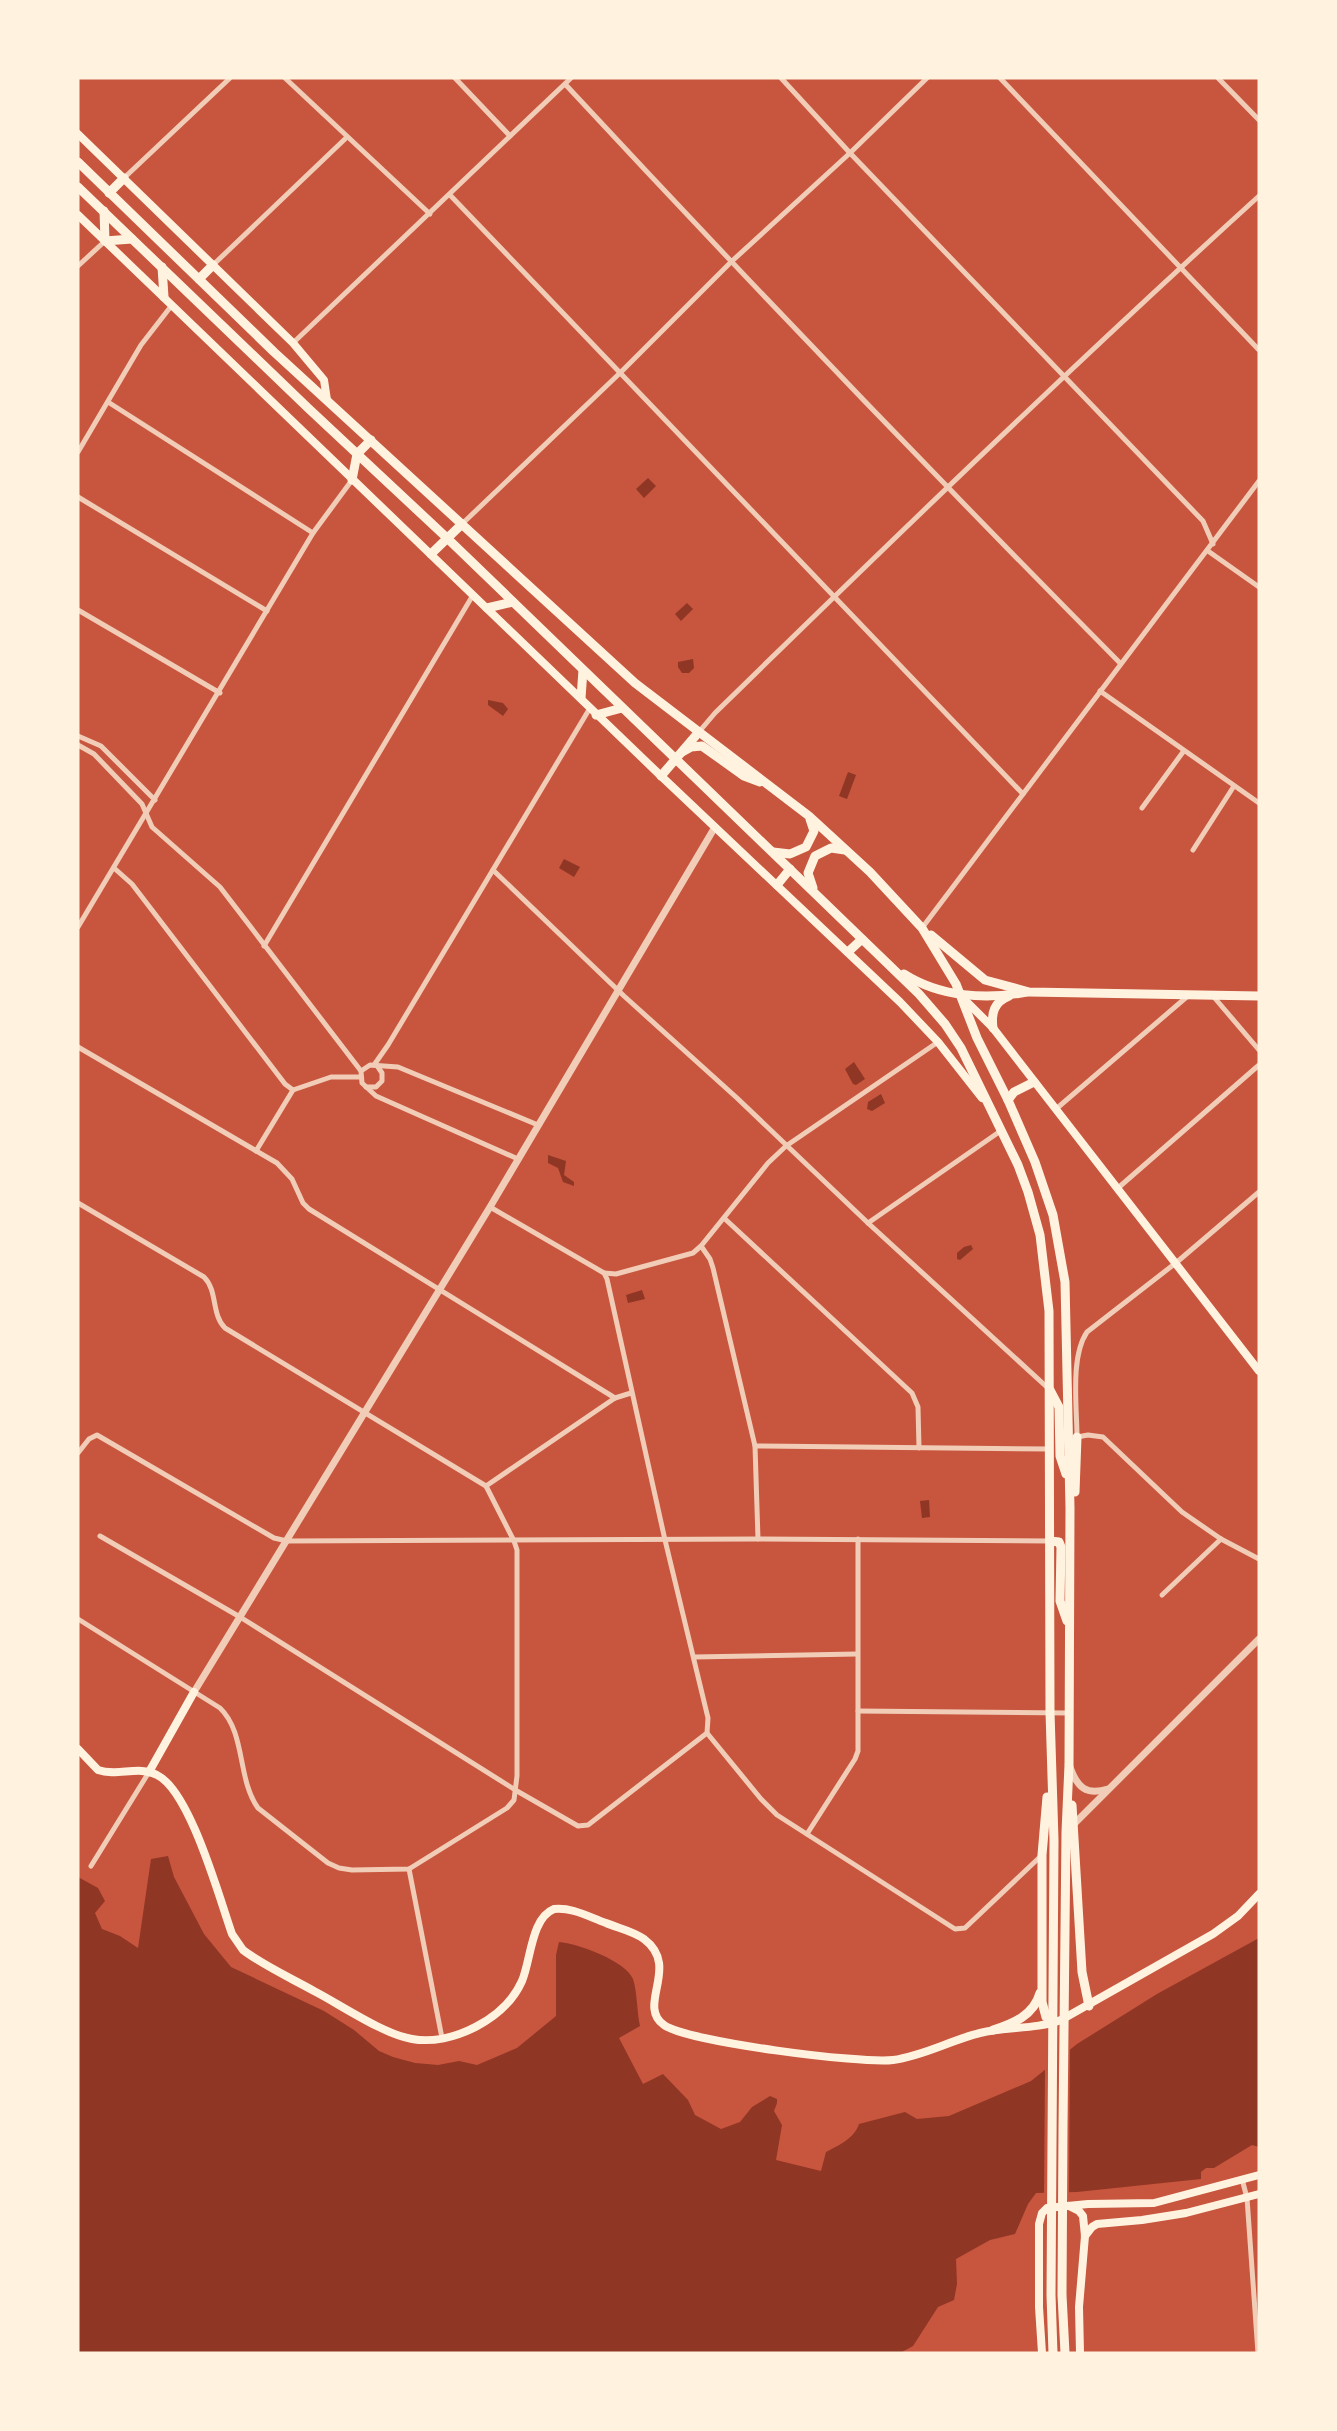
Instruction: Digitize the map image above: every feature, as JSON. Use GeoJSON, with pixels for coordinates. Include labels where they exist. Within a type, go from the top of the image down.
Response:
{"type":"FeatureCollection","features":[{"type":"Feature","properties":{"kind":"main road"},"geometry":{"type":"LineString","coordinates":[[78,134],[293,343],[324,380],[327,400]]}},
{"type":"Feature","properties":{"kind":"main road"},"geometry":{"type":"LineString","coordinates":[[78,162],[327,400],[635,683],[809,816],[847,850],[922,928],[985,980],[1029,992]]}},
{"type":"Feature","properties":{"kind":"main road"},"geometry":{"type":"LineString","coordinates":[[110,193],[124,178]]}},
{"type":"Feature","properties":{"kind":"main road"},"geometry":{"type":"LineString","coordinates":[[78,187],[622,708],[678,756],[815,894],[919,994],[953,1034],[1011,1148],[1028,1192],[1044,1252],[1049,1311],[1050,1765],[1054,1840],[1051,2233],[1053,2353]]}},
{"type":"Feature","properties":{"kind":"main road"},"geometry":{"type":"LineString","coordinates":[[104,211],[105,241]]}},
{"type":"Feature","properties":{"kind":"main road"},"geometry":{"type":"LineString","coordinates":[[78,215],[594,712],[848,952],[938,1042],[994,1112]]}},
{"type":"Feature","properties":{"kind":"main road"},"geometry":{"type":"LineString","coordinates":[[105,241],[132,239]]}},
{"type":"Feature","properties":{"kind":"main road"},"geometry":{"type":"LineString","coordinates":[[199,279],[213,265]]}},
{"type":"Feature","properties":{"kind":"main road"},"geometry":{"type":"LineString","coordinates":[[162,267],[164,297]]}},
{"type":"Feature","properties":{"kind":"main road"},"geometry":{"type":"LineString","coordinates":[[352,480],[357,454],[371,440]]}},
{"type":"Feature","properties":{"kind":"main road"},"geometry":{"type":"LineString","coordinates":[[430,554],[462,524]]}},
{"type":"Feature","properties":{"kind":"main road"},"geometry":{"type":"LineString","coordinates":[[487,608],[513,602]]}},
{"type":"Feature","properties":{"kind":"main road"},"geometry":{"type":"LineString","coordinates":[[581,699],[583,670]]}},
{"type":"Feature","properties":{"kind":"main road"},"geometry":{"type":"LineString","coordinates":[[594,712],[622,708]]}},
{"type":"Feature","properties":{"kind":"main road"},"geometry":{"type":"LineString","coordinates":[[661,776],[699,733]]}},
{"type":"Feature","properties":{"kind":"main road"},"geometry":{"type":"LineString","coordinates":[[678,756],[691,747],[702,746],[744,776],[770,786]]}},
{"type":"Feature","properties":{"kind":"main road"},"geometry":{"type":"LineString","coordinates":[[773,852],[790,854],[806,848],[814,831],[809,816]]}},
{"type":"Feature","properties":{"kind":"main road"},"geometry":{"type":"LineString","coordinates":[[815,894],[808,873],[814,856],[831,848],[847,850]]}},
{"type":"Feature","properties":{"kind":"main road"},"geometry":{"type":"LineString","coordinates":[[777,885],[790,869]]}},
{"type":"Feature","properties":{"kind":"main road"},"geometry":{"type":"LineString","coordinates":[[922,928],[950,974],[977,1038],[1008,1100],[1046,1189],[1060,1246],[1066,1311],[1070,1508],[1069,1765],[1064,1976],[1062,2315],[1065,2353]]}},
{"type":"Feature","properties":{"kind":"main road"},"geometry":{"type":"LineString","coordinates":[[848,952],[862,939]]}},
{"type":"Feature","properties":{"kind":"main road"},"geometry":{"type":"LineString","coordinates":[[885,962],[919,984],[937,991],[960,994],[1012,995],[1029,992],[1259,996]]}},
{"type":"Feature","properties":{"kind":"main road"},"geometry":{"type":"LineString","coordinates":[[960,994],[993,1028],[1259,1371]]}},
{"type":"Feature","properties":{"kind":"main road"},"geometry":{"type":"LineString","coordinates":[[993,1028],[992,1014],[997,1003],[1012,995]]}},
{"type":"Feature","properties":{"kind":"main road"},"geometry":{"type":"LineString","coordinates":[[1008,1100],[1014,1092],[1034,1082]]}},
{"type":"Feature","properties":{"kind":"main road"},"geometry":{"type":"LineString","coordinates":[[1050,1390],[1059,1407],[1060,1456],[1069,1482]]}},
{"type":"Feature","properties":{"kind":"main road"},"geometry":{"type":"LineString","coordinates":[[1070,1508],[1075,1501],[1077,1437]]}},
{"type":"Feature","properties":{"kind":"main road"},"geometry":{"type":"LineString","coordinates":[[1050,1540],[1059,1542],[1061,1547],[1060,1601],[1069,1629]]}},
{"type":"Feature","properties":{"kind":"main road"},"geometry":{"type":"LineString","coordinates":[[149,1772],[194,1692]]}},
{"type":"Feature","properties":{"kind":"main road"},"geometry":{"type":"LineString","coordinates":[[78,1749],[94,1768],[102,1772],[149,1772],[167,1782],[181,1798],[199,1840],[232,1934],[243,1950],[395,2034],[414,2040],[442,2038],[476,2026],[489,2018],[511,1998],[518,1988],[541,1919],[549,1911],[562,1908],[637,1935],[650,1944],[660,1962],[654,2001],[656,2014],[664,2025],[682,2033],[760,2047],[878,2061],[905,2057],[967,2036],[993,2030],[1054,2022],[1089,2006],[1213,1934],[1238,1916],[1259,1894]]}},
{"type":"Feature","properties":{"kind":"main road"},"geometry":{"type":"LineString","coordinates":[[993,2030],[1017,2021],[1035,2005],[1040,1992],[1042,1855],[1050,1765]]}},
{"type":"Feature","properties":{"kind":"main road"},"geometry":{"type":"LineString","coordinates":[[1069,1765],[1082,1972],[1089,2006]]}},
{"type":"Feature","properties":{"kind":"main road"},"geometry":{"type":"LineString","coordinates":[[1041,1975],[1044,2012],[1049,2020],[1054,2022]]}},
{"type":"Feature","properties":{"kind":"main road"},"geometry":{"type":"LineString","coordinates":[[1042,2353],[1039,2307],[1039,2224],[1042,2213],[1047,2208],[1065,2205],[1154,2203],[1259,2175]]}},
{"type":"Feature","properties":{"kind":"main road"},"geometry":{"type":"LineString","coordinates":[[1084,2236],[1097,2224],[1158,2218],[1259,2194]]}},
{"type":"Feature","properties":{"kind":"main road"},"geometry":{"type":"LineString","coordinates":[[1065,2205],[1076,2209],[1081,2214],[1084,2236],[1080,2353]]}},
{"type":"Feature","properties":{"kind":"street"},"geometry":{"type":"LineString","coordinates":[[124,178],[230,78]]}},
{"type":"Feature","properties":{"kind":"street"},"geometry":{"type":"LineString","coordinates":[[285,78],[346,138],[430,214]]}},
{"type":"Feature","properties":{"kind":"street"},"geometry":{"type":"LineString","coordinates":[[456,78],[510,136]]}},
{"type":"Feature","properties":{"kind":"street"},"geometry":{"type":"LineString","coordinates":[[293,343],[571,78]]}},
{"type":"Feature","properties":{"kind":"street"},"geometry":{"type":"LineString","coordinates":[[781,78],[1203,521],[1213,544]]}},
{"type":"Feature","properties":{"kind":"street"},"geometry":{"type":"LineString","coordinates":[[462,524],[621,372],[731,262],[850,153],[927,78]]}},
{"type":"Feature","properties":{"kind":"street"},"geometry":{"type":"LineString","coordinates":[[1000,78],[1259,350]]}},
{"type":"Feature","properties":{"kind":"street"},"geometry":{"type":"LineString","coordinates":[[1218,78],[1259,120]]}},
{"type":"Feature","properties":{"kind":"street"},"geometry":{"type":"LineString","coordinates":[[565,84],[947,489],[1120,663]]}},
{"type":"Feature","properties":{"kind":"street"},"geometry":{"type":"LineString","coordinates":[[213,265],[346,138]]}},
{"type":"Feature","properties":{"kind":"street"},"geometry":{"type":"LineString","coordinates":[[450,195],[1023,794]]}},
{"type":"Feature","properties":{"kind":"street"},"geometry":{"type":"LineString","coordinates":[[699,733],[715,713],[834,596],[1180,267],[1259,196]]}},
{"type":"Feature","properties":{"kind":"street"},"geometry":{"type":"LineString","coordinates":[[78,266],[105,241]]}},
{"type":"Feature","properties":{"kind":"street"},"geometry":{"type":"LineString","coordinates":[[78,452],[141,345],[172,305]]}},
{"type":"Feature","properties":{"kind":"street"},"geometry":{"type":"LineString","coordinates":[[108,402],[313,533]]}},
{"type":"Feature","properties":{"kind":"street"},"geometry":{"type":"LineString","coordinates":[[78,927],[220,693],[313,533],[352,480]]}},
{"type":"Feature","properties":{"kind":"street"},"geometry":{"type":"LineString","coordinates":[[922,928],[1259,481]]}},
{"type":"Feature","properties":{"kind":"street"},"geometry":{"type":"LineString","coordinates":[[78,497],[267,611]]}},
{"type":"Feature","properties":{"kind":"street"},"geometry":{"type":"LineString","coordinates":[[1208,551],[1259,587]]}},
{"type":"Feature","properties":{"kind":"street"},"geometry":{"type":"LineString","coordinates":[[264,946],[473,595]]}},
{"type":"Feature","properties":{"kind":"street"},"geometry":{"type":"LineString","coordinates":[[78,610],[220,693]]}},
{"type":"Feature","properties":{"kind":"street"},"geometry":{"type":"LineString","coordinates":[[1100,691],[1259,803]]}},
{"type":"Feature","properties":{"kind":"street"},"geometry":{"type":"LineString","coordinates":[[376,1066],[493,870],[594,712]]}},
{"type":"Feature","properties":{"kind":"street"},"geometry":{"type":"LineString","coordinates":[[78,736],[101,746],[155,800]]}},
{"type":"Feature","properties":{"kind":"street"},"geometry":{"type":"LineString","coordinates":[[78,745],[94,754],[142,804],[152,827],[220,887],[360,1074],[364,1086],[376,1096],[518,1159]]}},
{"type":"Feature","properties":{"kind":"street"},"geometry":{"type":"LineString","coordinates":[[1142,808],[1184,752]]}},
{"type":"Feature","properties":{"kind":"street"},"geometry":{"type":"LineString","coordinates":[[1192,850],[1234,786]]}},
{"type":"Feature","properties":{"kind":"street"},"geometry":{"type":"LineString","coordinates":[[194,1692],[366,1413],[715,827]]}},
{"type":"Feature","properties":{"kind":"street"},"geometry":{"type":"LineString","coordinates":[[114,868],[132,884],[285,1084],[293,1090]]}},
{"type":"Feature","properties":{"kind":"street"},"geometry":{"type":"LineString","coordinates":[[493,870],[868,1223],[1050,1390]]}},
{"type":"Feature","properties":{"kind":"street"},"geometry":{"type":"LineString","coordinates":[[1056,1109],[1190,994]]}},
{"type":"Feature","properties":{"kind":"street"},"geometry":{"type":"LineString","coordinates":[[1212,994],[1259,1050]]}},
{"type":"Feature","properties":{"kind":"street"},"geometry":{"type":"LineString","coordinates":[[490,1207],[604,1273],[616,1274],[685,1257],[701,1246],[768,1163],[786,1146],[938,1042]]}},
{"type":"Feature","properties":{"kind":"street"},"geometry":{"type":"LineString","coordinates":[[78,1047],[277,1163],[289,1174],[303,1203],[309,1209],[615,1398]]}},
{"type":"Feature","properties":{"kind":"street"},"geometry":{"type":"LineString","coordinates":[[1118,1188],[1259,1065]]}},
{"type":"Feature","properties":{"kind":"street"},"geometry":{"type":"LineString","coordinates":[[256,1151],[293,1090],[331,1077],[360,1074],[366,1066],[398,1067],[538,1125]]}},
{"type":"Feature","properties":{"kind":"street"},"geometry":{"type":"LineString","coordinates":[[364,1086],[372,1088],[382,1081],[382,1073],[376,1066]]}},
{"type":"Feature","properties":{"kind":"street"},"geometry":{"type":"LineString","coordinates":[[868,1223],[1002,1130]]}},
{"type":"Feature","properties":{"kind":"street"},"geometry":{"type":"LineString","coordinates":[[1259,1192],[1176,1262],[1087,1332],[1081,1340],[1077,1363],[1077,1437],[1088,1434],[1102,1437],[1182,1512],[1221,1539],[1259,1559]]}},
{"type":"Feature","properties":{"kind":"street"},"geometry":{"type":"LineString","coordinates":[[78,1203],[204,1277],[211,1290],[217,1316],[225,1328],[486,1486],[517,1550],[517,1791],[514,1800],[507,1808],[409,1869],[339,1868],[328,1863],[258,1808],[250,1795],[229,1719],[220,1708],[78,1619]]}},
{"type":"Feature","properties":{"kind":"street"},"geometry":{"type":"LineString","coordinates":[[724,1218],[912,1393],[918,1407],[919,1449]]}},
{"type":"Feature","properties":{"kind":"street"},"geometry":{"type":"LineString","coordinates":[[701,1246],[713,1268],[755,1446],[758,1539]]}},
{"type":"Feature","properties":{"kind":"street"},"geometry":{"type":"LineString","coordinates":[[604,1273],[610,1286],[664,1540],[708,1718],[707,1733],[777,1815],[958,1930],[965,1928],[1042,1855]]}},
{"type":"Feature","properties":{"kind":"street"},"geometry":{"type":"LineString","coordinates":[[486,1486],[615,1398],[631,1393]]}},
{"type":"Feature","properties":{"kind":"street"},"geometry":{"type":"LineString","coordinates":[[78,1453],[89,1439],[97,1435],[274,1538],[287,1541],[1050,1540]]}},
{"type":"Feature","properties":{"kind":"street"},"geometry":{"type":"LineString","coordinates":[[755,1446],[1050,1449]]}},
{"type":"Feature","properties":{"kind":"street"},"geometry":{"type":"LineString","coordinates":[[100,1536],[240,1617],[517,1791],[578,1826],[588,1825],[707,1733]]}},
{"type":"Feature","properties":{"kind":"street"},"geometry":{"type":"LineString","coordinates":[[807,1834],[858,1751],[858,1539]]}},
{"type":"Feature","properties":{"kind":"street"},"geometry":{"type":"LineString","coordinates":[[1162,1595],[1221,1539]]}},
{"type":"Feature","properties":{"kind":"street"},"geometry":{"type":"LineString","coordinates":[[1066,1832],[1259,1640]]}},
{"type":"Feature","properties":{"kind":"street"},"geometry":{"type":"LineString","coordinates":[[694,1657],[857,1654]]}},
{"type":"Feature","properties":{"kind":"street"},"geometry":{"type":"LineString","coordinates":[[858,1710],[1069,1713]]}},
{"type":"Feature","properties":{"kind":"street"},"geometry":{"type":"LineString","coordinates":[[1069,1765],[1077,1785],[1086,1791],[1110,1789]]}},
{"type":"Feature","properties":{"kind":"street"},"geometry":{"type":"LineString","coordinates":[[91,1866],[149,1772]]}},
{"type":"Feature","properties":{"kind":"street"},"geometry":{"type":"LineString","coordinates":[[409,1869],[442,2038]]}},
{"type":"Feature","properties":{"kind":"street"},"geometry":{"type":"LineString","coordinates":[[1242,2179],[1247,2198],[1258,2353]]}},
{"type":"Feature","properties":{"kind":"shaded area"},"geometry":{"type":"Polygon","coordinates":[[[648,478],[656,486],[644,498],[636,489],[648,478]]]}},
{"type":"Feature","properties":{"kind":"shaded area"},"geometry":{"type":"Polygon","coordinates":[[[687,603],[693,609],[681,621],[675,614],[687,603]]]}},
{"type":"Feature","properties":{"kind":"shaded area"},"geometry":{"type":"Polygon","coordinates":[[[693,659],[694,668],[689,673],[682,673],[678,662],[693,659]]]}},
{"type":"Feature","properties":{"kind":"shaded area"},"geometry":{"type":"Polygon","coordinates":[[[488,700],[503,703],[508,709],[503,716],[488,705],[488,700]]]}},
{"type":"Feature","properties":{"kind":"shaded area"},"geometry":{"type":"Polygon","coordinates":[[[848,772],[856,775],[847,799],[839,796],[848,772]]]}},
{"type":"Feature","properties":{"kind":"shaded area"},"geometry":{"type":"Polygon","coordinates":[[[564,859],[580,867],[574,877],[559,868],[564,859]]]}},
{"type":"Feature","properties":{"kind":"shaded area"},"geometry":{"type":"Polygon","coordinates":[[[854,1062],[865,1079],[856,1085],[853,1084],[845,1069],[854,1062]]]}},
{"type":"Feature","properties":{"kind":"shaded area"},"geometry":{"type":"Polygon","coordinates":[[[881,1094],[885,1103],[872,1111],[867,1109],[868,1102],[881,1094]]]}},
{"type":"Feature","properties":{"kind":"shaded area"},"geometry":{"type":"Polygon","coordinates":[[[548,1155],[566,1161],[564,1175],[574,1182],[574,1186],[563,1182],[558,1168],[548,1163],[548,1155]]]}},
{"type":"Feature","properties":{"kind":"shaded area"},"geometry":{"type":"Polygon","coordinates":[[[971,1245],[973,1249],[960,1260],[957,1259],[957,1253],[971,1245]]]}},
{"type":"Feature","properties":{"kind":"shaded area"},"geometry":{"type":"Polygon","coordinates":[[[642,1290],[645,1299],[628,1303],[626,1295],[642,1290]]]}},
{"type":"Feature","properties":{"kind":"shaded area"},"geometry":{"type":"Polygon","coordinates":[[[929,1500],[930,1517],[922,1518],[920,1501],[929,1500]]]}},
{"type":"Feature","properties":{"kind":"shaded area"},"geometry":{"type":"Polygon","coordinates":[[[168,1856],[174,1877],[204,1934],[231,1967],[324,2011],[354,2030],[379,2051],[415,2063],[438,2065],[459,2061],[477,2065],[517,2048],[556,2016],[556,1955],[559,1942],[600,1954],[629,1972],[633,1979],[640,2026],[619,2038],[643,2084],[663,2074],[688,2100],[695,2115],[721,2129],[740,2122],[752,2107],[770,2096],[777,2099],[774,2111],[782,2125],[776,2160],[821,2171],[826,2152],[850,2138],[859,2124],[905,2112],[917,2119],[949,2116],[1031,2081],[1077,2044],[1157,1994],[1259,1938],[1259,2147],[1252,2145],[1214,2168],[1206,2168],[1201,2172],[1201,2179],[1077,2192],[1036,2193],[1028,2204],[1015,2234],[990,2240],[956,2259],[957,2284],[954,2300],[938,2307],[913,2346],[900,2353],[78,2353],[78,1877],[98,1888],[105,1901],[95,1913],[102,1929],[120,1936],[138,1948],[151,1859],[168,1856]]]}},
{"type":"Feature","properties":{"kind":"pier"},"geometry":{"type":"Polygon","coordinates":[[[1070,2045],[1069,2195],[1044,2196],[1045,2066],[1070,2045]]]}}]}
